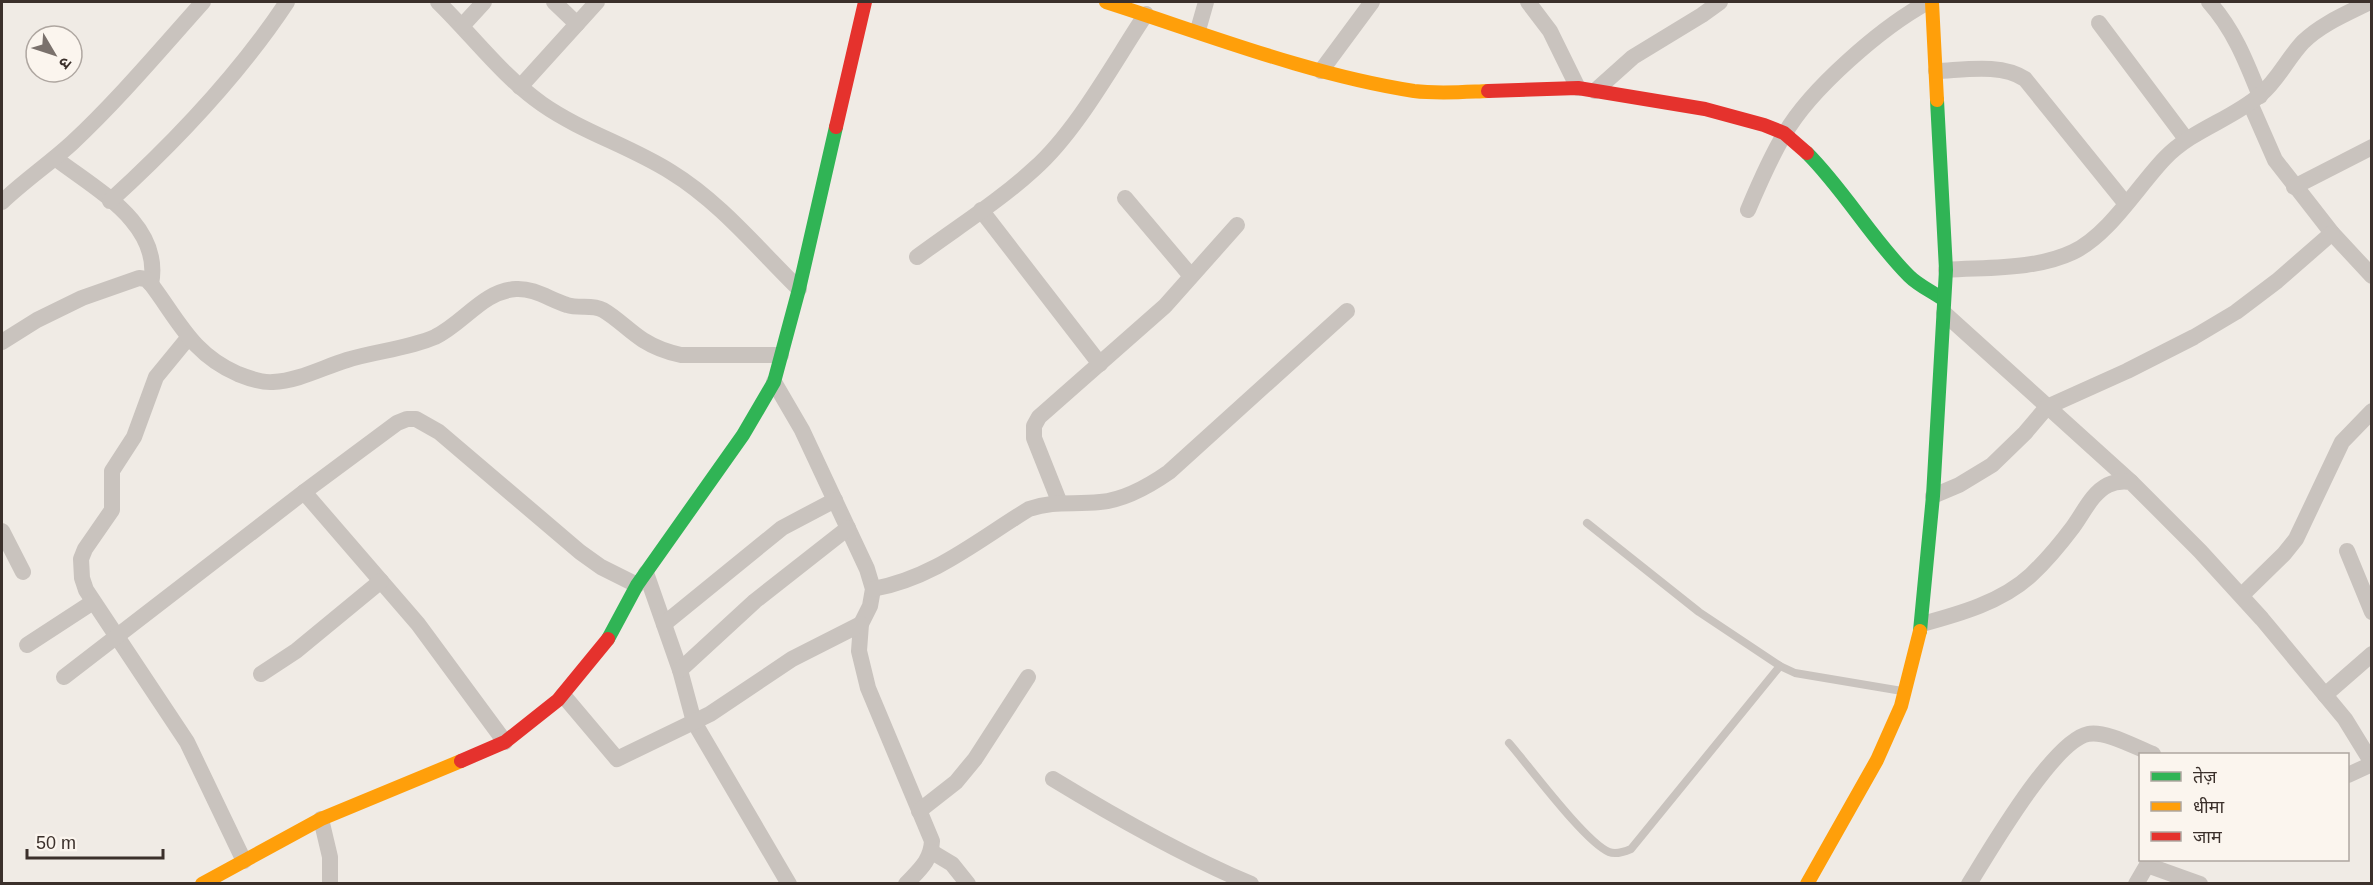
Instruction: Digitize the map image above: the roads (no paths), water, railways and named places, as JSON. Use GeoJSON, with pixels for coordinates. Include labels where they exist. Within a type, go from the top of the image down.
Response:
{"type":"FeatureCollection","features":[{"type":"Feature","properties":{"kind":"street"},"geometry":{"type":"LineString","coordinates":[[2,202],[55,158],[119,96],[203,2]]}},
{"type":"Feature","properties":{"kind":"street"},"geometry":{"type":"LineString","coordinates":[[110,201],[171,144],[203,109],[287,2]]}},
{"type":"Feature","properties":{"kind":"street"},"geometry":{"type":"LineString","coordinates":[[438,2],[520,87],[562,117],[649,160],[695,189],[721,211],[799,289]]}},
{"type":"Feature","properties":{"kind":"street"},"geometry":{"type":"LineString","coordinates":[[462,26],[484,2]]}},
{"type":"Feature","properties":{"kind":"street"},"geometry":{"type":"LineString","coordinates":[[554,2],[577,24]]}},
{"type":"Feature","properties":{"kind":"street"},"geometry":{"type":"LineString","coordinates":[[520,87],[597,2]]}},
{"type":"Feature","properties":{"kind":"street"},"geometry":{"type":"LineString","coordinates":[[202,884],[321,819],[505,742],[563,695],[611,635],[642,579],[743,435],[774,382],[799,289],[865,2]]}},
{"type":"Feature","properties":{"kind":"street"},"geometry":{"type":"LineString","coordinates":[[1106,2],[1322,71],[1415,91],[1447,93],[1578,88],[1705,109],[1764,125],[1784,133],[1809,154],[1836,185],[1911,279],[1944,306],[2047,407],[2131,482],[2242,595],[2345,719],[2372,764],[2349,775]]}},
{"type":"Feature","properties":{"kind":"street"},"geometry":{"type":"LineString","coordinates":[[1197,30],[1206,2]]}},
{"type":"Feature","properties":{"kind":"street"},"geometry":{"type":"LineString","coordinates":[[1322,71],[1372,2]]}},
{"type":"Feature","properties":{"kind":"street"},"geometry":{"type":"LineString","coordinates":[[1528,2],[1550,31],[1578,88]]}},
{"type":"Feature","properties":{"kind":"street"},"geometry":{"type":"LineString","coordinates":[[1595,92],[1633,57],[1720,2]]}},
{"type":"Feature","properties":{"kind":"street"},"geometry":{"type":"LineString","coordinates":[[1748,210],[1784,133],[1822,85],[1907,13],[1930,2],[1936,71],[1946,270],[1933,496],[1922,624],[1901,706],[1877,760],[1808,884]]}},
{"type":"Feature","properties":{"kind":"street"},"geometry":{"type":"LineString","coordinates":[[2209,2],[2225,20],[2240,47],[2275,160],[2332,233],[2372,276]]}},
{"type":"Feature","properties":{"kind":"street"},"geometry":{"type":"LineString","coordinates":[[1946,270],[2006,267],[2042,261],[2073,252],[2100,233],[2165,158],[2186,139],[2255,99],[2274,81],[2303,42],[2326,25],[2370,2]]}},
{"type":"Feature","properties":{"kind":"street"},"geometry":{"type":"LineString","coordinates":[[917,256],[1035,169],[1060,142],[1146,14]]}},
{"type":"Feature","properties":{"kind":"street"},"geometry":{"type":"LineString","coordinates":[[2099,23],[2186,139]]}},
{"type":"Feature","properties":{"kind":"street"},"geometry":{"type":"LineString","coordinates":[[1936,71],[2000,70],[2015,72],[2025,79],[2126,204]]}},
{"type":"Feature","properties":{"kind":"street"},"geometry":{"type":"LineString","coordinates":[[2294,187],[2372,147]]}},
{"type":"Feature","properties":{"kind":"street"},"geometry":{"type":"LineString","coordinates":[[55,158],[110,201],[140,229],[153,260],[152,284]]}},
{"type":"Feature","properties":{"kind":"street"},"geometry":{"type":"LineString","coordinates":[[1125,198],[1191,276]]}},
{"type":"Feature","properties":{"kind":"street"},"geometry":{"type":"LineString","coordinates":[[981,210],[1100,364]]}},
{"type":"Feature","properties":{"kind":"street"},"geometry":{"type":"LineString","coordinates":[[1059,501],[1034,438],[1034,426],[1047,408],[1165,306],[1237,225]]}},
{"type":"Feature","properties":{"kind":"street"},"geometry":{"type":"LineString","coordinates":[[1933,496],[1959,485],[1992,465],[2025,433],[2047,407],[2194,338],[2219,322],[2277,281],[2332,233]]}},
{"type":"Feature","properties":{"kind":"street"},"geometry":{"type":"LineString","coordinates":[[2,342],[37,320],[82,298],[139,279],[146,279],[152,284],[188,338],[201,351],[228,370],[273,382],[435,337],[494,294],[504,290],[519,289],[532,291],[568,306],[599,308],[644,340],[665,351],[681,355],[781,355]]}},
{"type":"Feature","properties":{"kind":"street"},"geometry":{"type":"LineString","coordinates":[[873,589],[898,585],[924,575],[1029,509],[1059,501],[1101,502],[1129,494],[1152,483],[1168,472],[1347,310]]}},
{"type":"Feature","properties":{"kind":"street"},"geometry":{"type":"LineString","coordinates":[[188,338],[156,377],[134,437],[112,471],[112,510],[81,559],[82,579],[93,602],[187,742],[244,861]]}},
{"type":"Feature","properties":{"kind":"street"},"geometry":{"type":"LineString","coordinates":[[774,382],[802,430],[867,569],[873,589],[870,606],[861,624],[859,651],[868,688],[932,842],[932,852],[926,864],[906,884]]}},
{"type":"Feature","properties":{"kind":"street"},"geometry":{"type":"LineString","coordinates":[[2242,595],[2296,539],[2342,442],[2372,411]]}},
{"type":"Feature","properties":{"kind":"street"},"geometry":{"type":"LineString","coordinates":[[64,677],[397,423],[407,419],[416,419],[438,432],[580,552],[601,567],[642,579],[664,624],[680,670],[694,722],[789,884]]}},
{"type":"Feature","properties":{"kind":"street"},"geometry":{"type":"LineString","coordinates":[[1922,624],[1960,613],[1997,597],[2029,576],[2072,528],[2094,497],[2108,485],[2121,481],[2131,482]]}},
{"type":"Feature","properties":{"kind":"street"},"geometry":{"type":"LineString","coordinates":[[304,492],[418,624],[505,742]]}},
{"type":"Feature","properties":{"kind":"street"},"geometry":{"type":"LineString","coordinates":[[664,624],[782,528],[835,500]]}},
{"type":"Feature","properties":{"kind":"street"},"geometry":{"type":"LineString","coordinates":[[680,670],[755,601],[848,528]]}},
{"type":"Feature","properties":{"kind":"street"},"geometry":{"type":"LineString","coordinates":[[2,531],[23,572]]}},
{"type":"Feature","properties":{"kind":"street"},"geometry":{"type":"LineString","coordinates":[[2347,551],[2372,612]]}},
{"type":"Feature","properties":{"kind":"street"},"geometry":{"type":"LineString","coordinates":[[261,674],[296,651],[381,581]]}},
{"type":"Feature","properties":{"kind":"street"},"geometry":{"type":"LineString","coordinates":[[27,645],[93,602]]}},
{"type":"Feature","properties":{"kind":"street"},"geometry":{"type":"LineString","coordinates":[[563,695],[617,759],[694,722],[749,689],[792,659],[861,624]]}},
{"type":"Feature","properties":{"kind":"street"},"geometry":{"type":"LineString","coordinates":[[2325,695],[2372,654]]}},
{"type":"Feature","properties":{"kind":"street"},"geometry":{"type":"LineString","coordinates":[[919,811],[956,782],[975,759],[1028,677]]}},
{"type":"Feature","properties":{"kind":"street"},"geometry":{"type":"LineString","coordinates":[[1969,884],[2013,814],[2059,753],[2072,740],[2088,734],[2102,734],[2150,753]]}},
{"type":"Feature","properties":{"kind":"street"},"geometry":{"type":"LineString","coordinates":[[1053,779],[1115,817],[1210,867],[1251,884]]}},
{"type":"Feature","properties":{"kind":"street"},"geometry":{"type":"LineString","coordinates":[[321,819],[330,857],[330,884]]}},
{"type":"Feature","properties":{"kind":"street"},"geometry":{"type":"LineString","coordinates":[[932,852],[952,864],[968,884]]}},
{"type":"Feature","properties":{"kind":"street"},"geometry":{"type":"LineString","coordinates":[[2136,884],[2148,862],[2200,884]]}},
{"type":"Feature","properties":{"kind":"lane"},"geometry":{"type":"LineString","coordinates":[[1587,523],[1699,612],[1780,666],[1795,673],[1905,692]]}},
{"type":"Feature","properties":{"kind":"lane"},"geometry":{"type":"LineString","coordinates":[[1509,742],[1578,825],[1611,854],[1621,853],[1631,849],[1780,666]]}}]}
